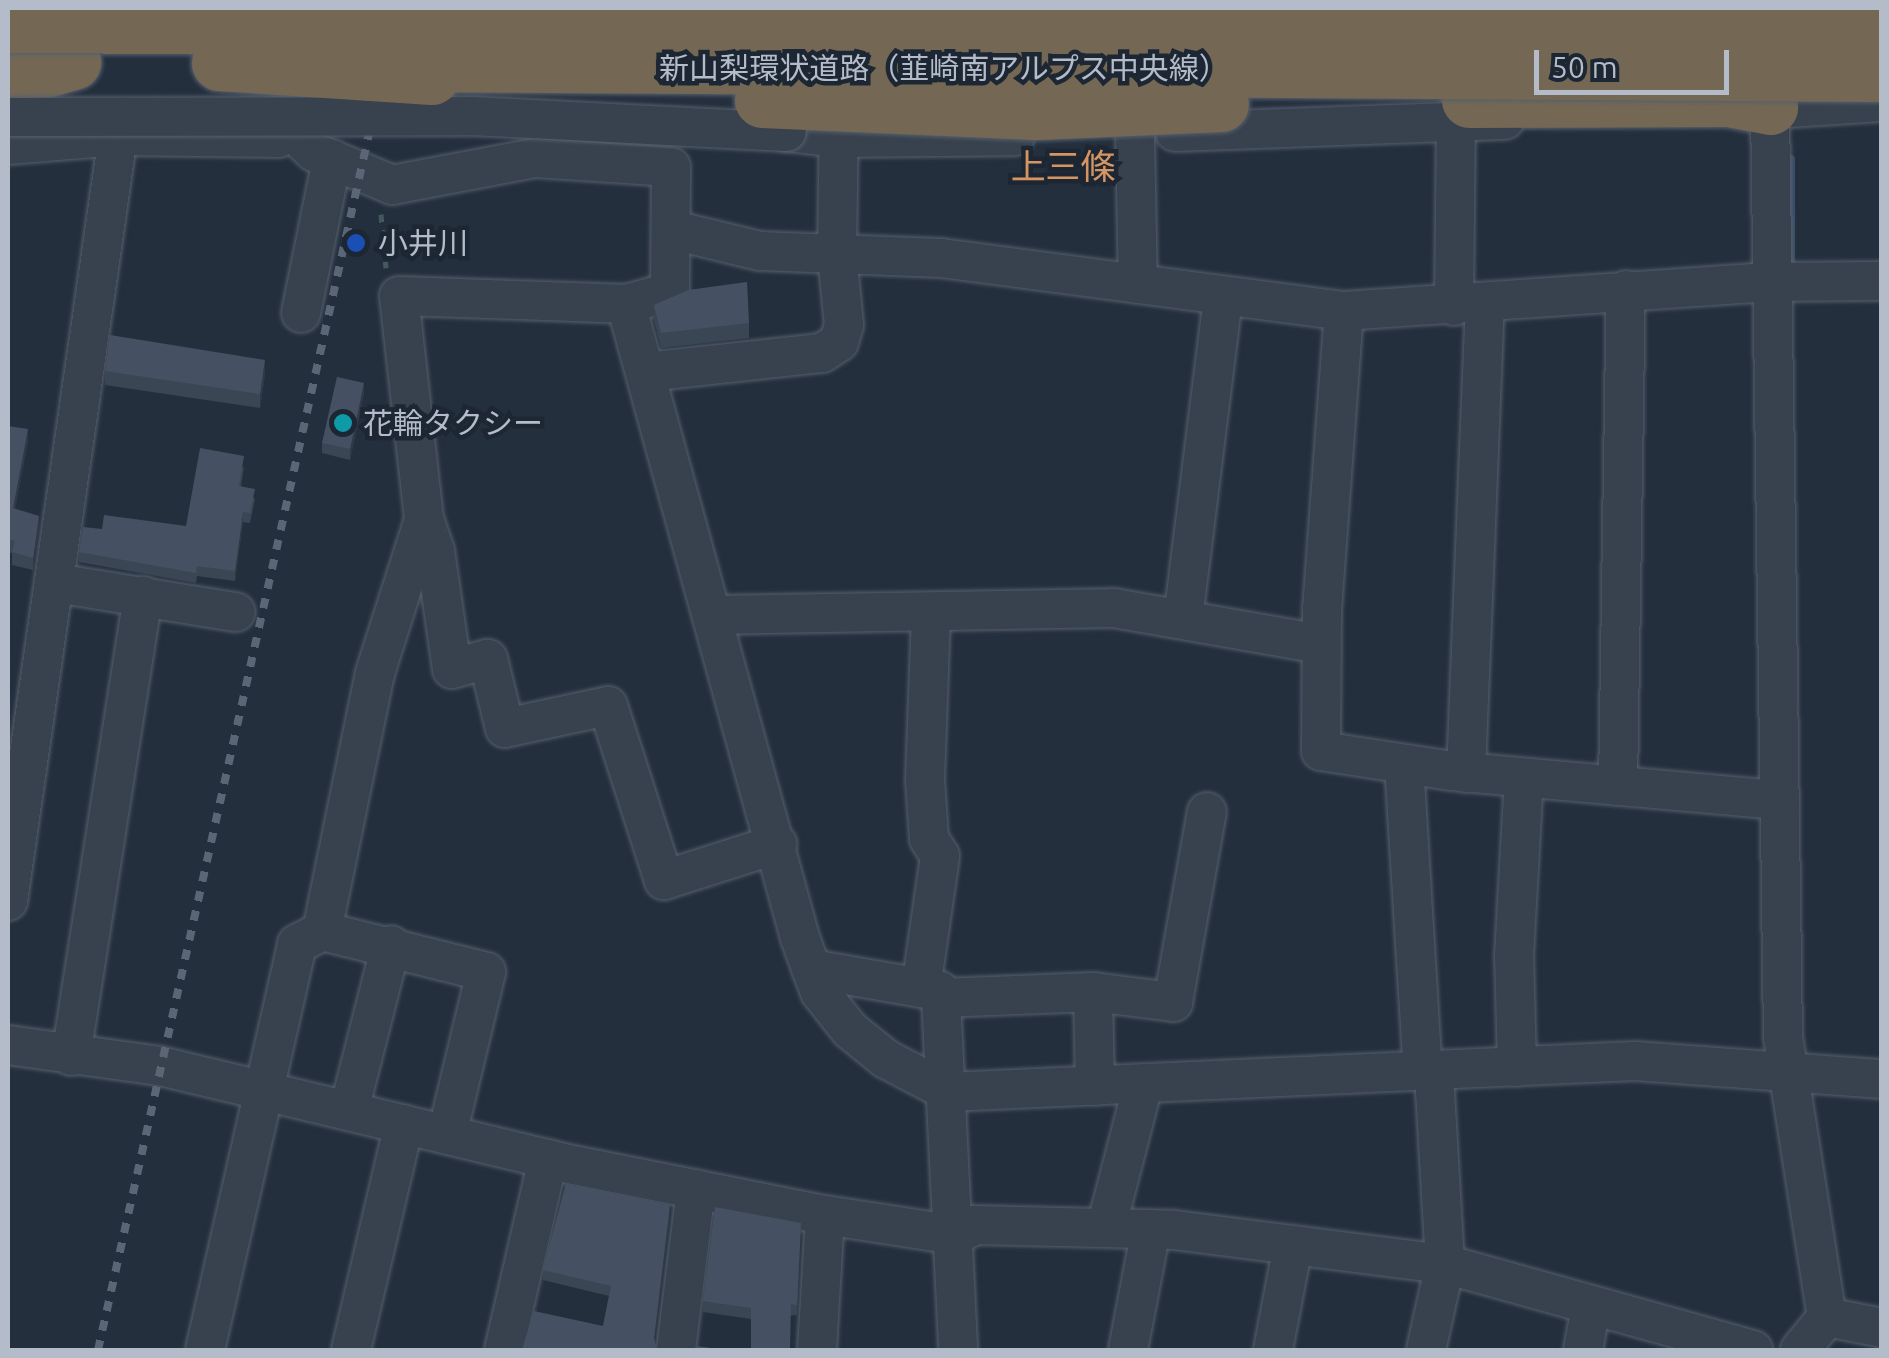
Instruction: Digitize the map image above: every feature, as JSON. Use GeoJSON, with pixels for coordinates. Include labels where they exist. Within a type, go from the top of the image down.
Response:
{"type":"FeatureCollection","features":[{"type":"Feature","properties":{"kind":"highway"},"geometry":{"type":"LineString","coordinates":[[221,45],[485,8]]}},
{"type":"Feature","properties":{"kind":"highway","name":"新山梨環状道路（韮崎南アルプス中央線）"},"geometry":{"type":"LineString","coordinates":[[9,34],[221,45],[1882,74]]}},
{"type":"Feature","properties":{"kind":"highway","name":"新山梨環状道路（韮崎南アルプス中央線）"},"geometry":{"type":"LineString","coordinates":[[9,34],[73,62],[221,45],[1882,35]]}},
{"type":"Feature","properties":{"kind":"highway"},"geometry":{"type":"LineString","coordinates":[[221,45],[959,112],[1462,111],[1729,99],[1794,106]]}},
{"type":"Feature","properties":{"kind":"highway"},"geometry":{"type":"LineString","coordinates":[[8,81],[73,62]]}},
{"type":"Feature","properties":{"kind":"street"},"geometry":{"type":"LineString","coordinates":[[8,145],[118,136],[278,138],[290,129],[306,8]]}},
{"type":"Feature","properties":{"kind":"street"},"geometry":{"type":"LineString","coordinates":[[495,164],[496,8]]}},
{"type":"Feature","properties":{"kind":"street"},"geometry":{"type":"LineString","coordinates":[[646,372],[822,353],[839,342],[844,326],[837,255],[842,8]]}},
{"type":"Feature","properties":{"kind":"street"},"geometry":{"type":"LineString","coordinates":[[1800,1350],[1852,1330],[1783,1037],[1776,800],[1785,282],[1794,106],[1882,102]]}},
{"type":"Feature","properties":{"kind":"street"},"geometry":{"type":"LineString","coordinates":[[8,117],[472,116],[838,138],[1135,134],[1462,111],[1470,305],[1466,772]]}},
{"type":"Feature","properties":{"kind":"street"},"geometry":{"type":"LineString","coordinates":[[290,129],[332,159],[392,185],[536,158],[670,167],[670,292],[626,304],[399,296],[424,519],[435,551],[452,669],[488,659],[505,728],[608,706],[664,880],[777,844]]}},
{"type":"Feature","properties":{"kind":"street"},"geometry":{"type":"LineString","coordinates":[[1135,134],[1138,284]]}},
{"type":"Feature","properties":{"kind":"street"},"geometry":{"type":"LineString","coordinates":[[8,901],[118,136]]}},
{"type":"Feature","properties":{"kind":"street"},"geometry":{"type":"LineString","coordinates":[[301,313],[332,159]]}},
{"type":"Feature","properties":{"kind":"street"},"geometry":{"type":"LineString","coordinates":[[673,230],[760,251],[941,258],[1344,311],[1470,305],[1626,290],[1882,281]]}},
{"type":"Feature","properties":{"kind":"street"},"geometry":{"type":"LineString","coordinates":[[1618,786],[1626,290]]}},
{"type":"Feature","properties":{"kind":"street"},"geometry":{"type":"LineString","coordinates":[[1183,618],[1223,296]]}},
{"type":"Feature","properties":{"kind":"street"},"geometry":{"type":"LineString","coordinates":[[626,304],[811,969],[850,1030],[886,1059],[949,1092],[1660,1062],[1882,1080]]}},
{"type":"Feature","properties":{"kind":"street"},"geometry":{"type":"LineString","coordinates":[[1344,311],[1320,644],[1321,751],[1466,772],[1776,800]]}},
{"type":"Feature","properties":{"kind":"street"},"geometry":{"type":"LineString","coordinates":[[322,931],[376,673],[424,519]]}},
{"type":"Feature","properties":{"kind":"street"},"geometry":{"type":"LineString","coordinates":[[56,583],[236,612]]}},
{"type":"Feature","properties":{"kind":"street"},"geometry":{"type":"LineString","coordinates":[[71,1056],[143,596]]}},
{"type":"Feature","properties":{"kind":"street"},"geometry":{"type":"LineString","coordinates":[[715,615],[932,615],[1114,608],[1320,644]]}},
{"type":"Feature","properties":{"kind":"street"},"geometry":{"type":"LineString","coordinates":[[932,615],[924,780],[929,839],[940,856],[931,993],[949,1092],[958,1350]]}},
{"type":"Feature","properties":{"kind":"street"},"geometry":{"type":"LineString","coordinates":[[1404,764],[1445,1264],[1426,1350]]}},
{"type":"Feature","properties":{"kind":"street"},"geometry":{"type":"LineString","coordinates":[[1517,1067],[1514,956],[1524,778]]}},
{"type":"Feature","properties":{"kind":"street"},"geometry":{"type":"LineString","coordinates":[[811,969],[931,993],[1093,992],[1173,1002],[1207,812]]}},
{"type":"Feature","properties":{"kind":"street"},"geometry":{"type":"LineString","coordinates":[[205,1350],[297,944],[322,931],[391,945],[486,972],[447,1134]]}},
{"type":"Feature","properties":{"kind":"street"},"geometry":{"type":"LineString","coordinates":[[349,1110],[391,945]]}},
{"type":"Feature","properties":{"kind":"street"},"geometry":{"type":"LineString","coordinates":[[1093,992],[1096,1086]]}},
{"type":"Feature","properties":{"kind":"street"},"geometry":{"type":"LineString","coordinates":[[8,1045],[126,1066],[160,1066],[548,1159],[825,1215],[956,1235],[975,1225],[1151,1229],[1445,1264],[1591,1308],[1753,1350]]}},
{"type":"Feature","properties":{"kind":"street"},"geometry":{"type":"LineString","coordinates":[[1106,1228],[1144,1085]]}},
{"type":"Feature","properties":{"kind":"street"},"geometry":{"type":"LineString","coordinates":[[351,1350],[404,1124]]}},
{"type":"Feature","properties":{"kind":"street"},"geometry":{"type":"LineString","coordinates":[[504,1350],[548,1159]]}},
{"type":"Feature","properties":{"kind":"street"},"geometry":{"type":"LineString","coordinates":[[676,1350],[696,1190]]}},
{"type":"Feature","properties":{"kind":"street"},"geometry":{"type":"LineString","coordinates":[[817,1350],[825,1215]]}},
{"type":"Feature","properties":{"kind":"street"},"geometry":{"type":"LineString","coordinates":[[1128,1350],[1151,1229]]}},
{"type":"Feature","properties":{"kind":"street"},"geometry":{"type":"LineString","coordinates":[[1273,1350],[1293,1245]]}},
{"type":"Feature","properties":{"kind":"street"},"geometry":{"type":"LineString","coordinates":[[1582,1350],[1591,1308]]}},
{"type":"Feature","properties":{"kind":"path"},"geometry":{"type":"LineString","coordinates":[[383,180],[388,285],[399,296]]}},
{"type":"Feature","properties":{"kind":"building"},"geometry":{"type":"Polygon","coordinates":[[[747,282],[749,323],[661,333],[654,305],[688,290],[747,282]]]}},
{"type":"Feature","properties":{"kind":"building"},"geometry":{"type":"Polygon","coordinates":[[[110,335],[265,360],[260,394],[105,371],[110,335]]]}},
{"type":"Feature","properties":{"kind":"building","name":"花輪タクシー"},"geometry":{"type":"Polygon","coordinates":[[[337,377],[364,383],[350,449],[322,443],[337,377]]]}},
{"type":"Feature","properties":{"kind":"building"},"geometry":{"type":"Polygon","coordinates":[[[8,426],[28,429],[13,508],[39,516],[33,558],[12,552],[15,541],[8,539],[8,426]]]}},
{"type":"Feature","properties":{"kind":"building"},"geometry":{"type":"Polygon","coordinates":[[[200,448],[244,456],[239,486],[255,489],[250,513],[243,512],[235,571],[197,566],[196,573],[79,552],[83,527],[102,529],[104,515],[186,526],[200,448]]]}},
{"type":"Feature","properties":{"kind":"building"},"geometry":{"type":"Polygon","coordinates":[[[566,1183],[670,1205],[654,1338],[657,1350],[522,1350],[534,1311],[603,1326],[611,1286],[543,1270],[566,1183]]]}},
{"type":"Feature","properties":{"kind":"building"},"geometry":{"type":"Polygon","coordinates":[[[715,1207],[801,1223],[797,1305],[791,1304],[790,1350],[751,1350],[751,1308],[703,1301],[715,1207]]]}},
{"type":"Feature","properties":{"kind":"building"},"geometry":{"type":"Polygon","coordinates":[[[697,1346],[725,1350],[693,1350],[697,1346]]]}},
{"type":"Feature","properties":{"kind":"waterway"},"geometry":{"type":"LineString","coordinates":[[1791,159],[1791,270]]}},
{"type":"Feature","properties":{"kind":"railway"},"geometry":{"type":"LineString","coordinates":[[98,1350],[397,8]]}},
{"type":"Feature","properties":{"kind":"place","name":"小井川"},"geometry":{"type":"Point","coordinates":[356,243]}},
{"type":"Feature","properties":{"kind":"place","name":"花輪タクシー"},"geometry":{"type":"Point","coordinates":[343,423]}},
{"type":"Feature","properties":{"kind":"district","name":"上三條"},"geometry":{"type":"Point","coordinates":[1063,166]}}]}
